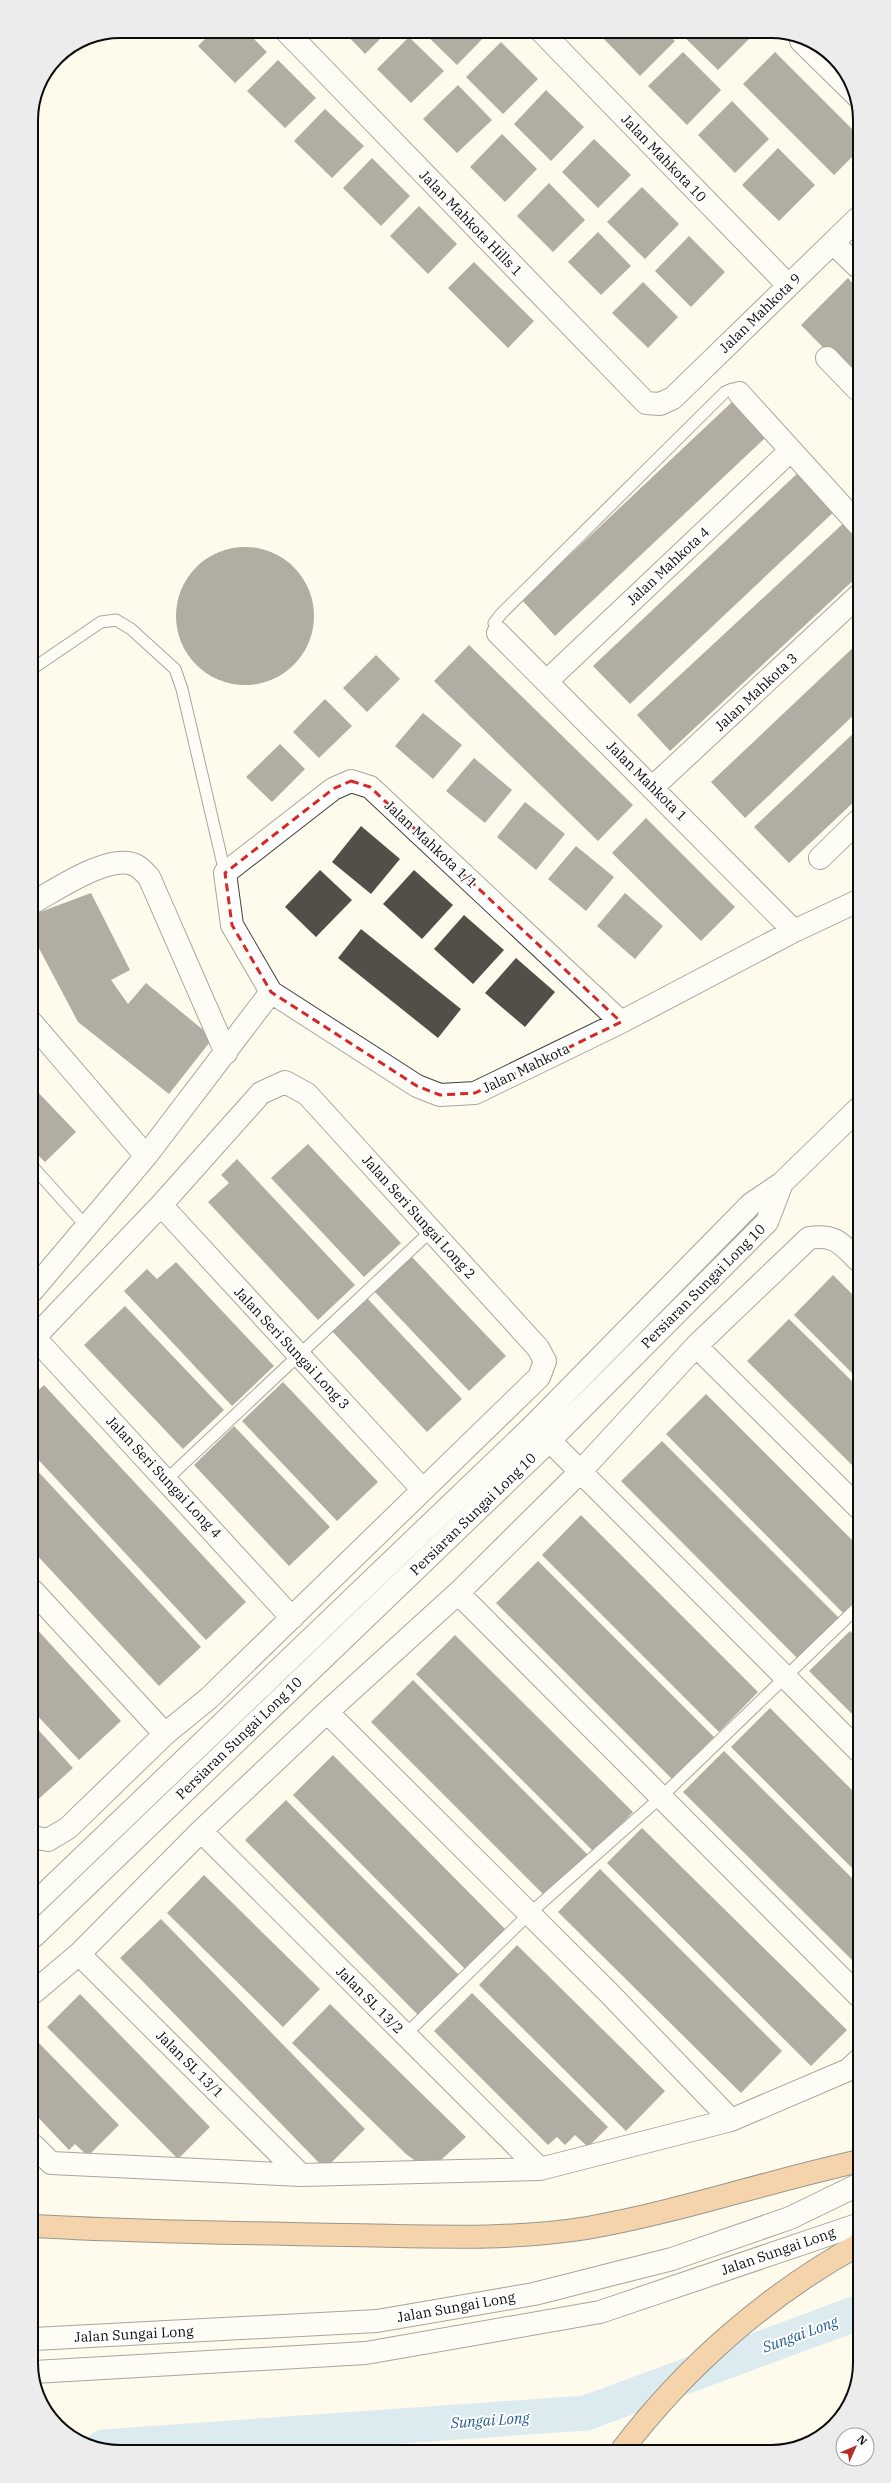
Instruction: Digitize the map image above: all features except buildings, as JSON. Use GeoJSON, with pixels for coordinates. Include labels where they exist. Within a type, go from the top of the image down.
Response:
{"type":"FeatureCollection","features":[{"type":"Feature","properties":{"kind":"highway"},"geometry":{"type":"LineString","coordinates":[[38,2226],[409,2236],[521,2235],[587,2228],[702,2202],[807,2173],[853,2163]]}},
{"type":"Feature","properties":{"kind":"highway"},"geometry":{"type":"LineString","coordinates":[[626,2445],[650,2413],[698,2364],[765,2306],[827,2262],[853,2248]]}},
{"type":"Feature","properties":{"kind":"street","name":"Jalan Mahkota Hills 1"},"geometry":{"type":"LineString","coordinates":[[293,38],[646,403],[660,404]]}},
{"type":"Feature","properties":{"kind":"street","name":"Jalan Mahkota 10"},"geometry":{"type":"LineString","coordinates":[[548,38],[788,285]]}},
{"type":"Feature","properties":{"kind":"street"},"geometry":{"type":"LineString","coordinates":[[805,45],[845,84]]}},
{"type":"Feature","properties":{"kind":"street","name":"Jalan Mahkota 9"},"geometry":{"type":"LineString","coordinates":[[660,404],[674,398],[853,223]]}},
{"type":"Feature","properties":{"kind":"street"},"geometry":{"type":"LineString","coordinates":[[833,243],[853,262]]}},
{"type":"Feature","properties":{"kind":"street"},"geometry":{"type":"LineString","coordinates":[[827,358],[853,385]]}},
{"type":"Feature","properties":{"kind":"street"},"geometry":{"type":"LineString","coordinates":[[739,392],[790,451],[853,519]]}},
{"type":"Feature","properties":{"kind":"street","name":"Jalan Mahkota 4"},"geometry":{"type":"LineString","coordinates":[[547,681],[790,451]]}},
{"type":"Feature","properties":{"kind":"street","name":"Jalan Mahkota 3"},"geometry":{"type":"LineString","coordinates":[[653,787],[853,601]]}},
{"type":"Feature","properties":{"kind":"street","name":"Jalan Mahkota 1"},"geometry":{"type":"LineString","coordinates":[[498,633],[653,787],[794,931]]}},
{"type":"Feature","properties":{"kind":"street","name":"Jalan Mahkota 1/1"},"geometry":{"type":"LineString","coordinates":[[225,873],[333,789],[350,781],[370,787],[621,1022]]}},
{"type":"Feature","properties":{"kind":"street"},"geometry":{"type":"LineString","coordinates":[[820,858],[853,826]]}},
{"type":"Feature","properties":{"kind":"street"},"geometry":{"type":"LineString","coordinates":[[38,900],[98,868],[118,862],[135,865],[149,877],[226,1053]]}},
{"type":"Feature","properties":{"kind":"street","name":"Jalan Mahkota"},"geometry":{"type":"LineString","coordinates":[[225,873],[232,926],[271,992],[417,1086],[440,1096],[475,1093],[621,1022],[794,931],[853,904]]}},
{"type":"Feature","properties":{"kind":"street"},"geometry":{"type":"LineString","coordinates":[[38,1284],[146,1156],[271,992]]}},
{"type":"Feature","properties":{"kind":"street"},"geometry":{"type":"LineString","coordinates":[[38,1030],[146,1156]]}},
{"type":"Feature","properties":{"kind":"street","name":"Jalan Seri Sungai Long 2"},"geometry":{"type":"LineString","coordinates":[[161,1205],[261,1093],[285,1082],[307,1094],[538,1348],[545,1361],[539,1377],[423,1490]]}},
{"type":"Feature","properties":{"kind":"street"},"geometry":{"type":"LineString","coordinates":[[782,1183],[853,1113]]}},
{"type":"Feature","properties":{"kind":"street","name":"Persiaran Sungai Long 10"},"geometry":{"type":"LineString","coordinates":[[38,1916],[534,1425],[751,1204],[782,1183]]}},
{"type":"Feature","properties":{"kind":"street","name":"Persiaran Sungai Long 10"},"geometry":{"type":"LineString","coordinates":[[38,1916],[549,1440],[767,1222],[782,1183]]}},
{"type":"Feature","properties":{"kind":"street"},"geometry":{"type":"LineString","coordinates":[[38,1333],[161,1205]]}},
{"type":"Feature","properties":{"kind":"street","name":"Jalan Seri Sungai Long 3"},"geometry":{"type":"LineString","coordinates":[[161,1205],[423,1490]]}},
{"type":"Feature","properties":{"kind":"street"},"geometry":{"type":"LineString","coordinates":[[38,1989],[79,1954],[201,1831],[327,1712],[458,1593],[581,1472],[696,1346],[809,1238],[824,1236],[838,1240],[853,1256]]}},
{"type":"Feature","properties":{"kind":"street","name":"Jalan Seri Sungai Long 4"},"geometry":{"type":"LineString","coordinates":[[38,1343],[292,1618]]}},
{"type":"Feature","properties":{"kind":"street"},"geometry":{"type":"LineString","coordinates":[[696,1346],[853,1502]]}},
{"type":"Feature","properties":{"kind":"street"},"geometry":{"type":"LineString","coordinates":[[534,1425],[853,1745]]}},
{"type":"Feature","properties":{"kind":"street"},"geometry":{"type":"LineString","coordinates":[[41,1838],[68,1828],[165,1734],[209,1698],[423,1490]]}},
{"type":"Feature","properties":{"kind":"street"},"geometry":{"type":"LineString","coordinates":[[458,1593],[660,1798],[853,1989]]}},
{"type":"Feature","properties":{"kind":"street"},"geometry":{"type":"LineString","coordinates":[[38,1596],[165,1734]]}},
{"type":"Feature","properties":{"kind":"street"},"geometry":{"type":"LineString","coordinates":[[327,1712],[529,1914],[731,2120]]}},
{"type":"Feature","properties":{"kind":"street","name":"Jalan SL 13/2"},"geometry":{"type":"LineString","coordinates":[[201,1831],[540,2169]]}},
{"type":"Feature","properties":{"kind":"street","name":"Jalan SL 13/1"},"geometry":{"type":"LineString","coordinates":[[79,1954],[301,2175]]}},
{"type":"Feature","properties":{"kind":"street"},"geometry":{"type":"LineString","coordinates":[[38,2150],[50,2163],[301,2175],[540,2169],[731,2120],[848,2070],[853,2065]]}},
{"type":"Feature","properties":{"kind":"street","name":"Jalan Sungai Long"},"geometry":{"type":"LineString","coordinates":[[38,2339],[376,2321],[534,2294],[672,2259],[790,2218],[853,2187]]}},
{"type":"Feature","properties":{"kind":"street"},"geometry":{"type":"LineString","coordinates":[[38,2222],[68,2228]]}},
{"type":"Feature","properties":{"kind":"street","name":"Jalan Sungai Long"},"geometry":{"type":"LineString","coordinates":[[39,2372],[366,2353],[600,2312],[853,2226]]}},
{"type":"Feature","properties":{"kind":"lane"},"geometry":{"type":"LineString","coordinates":[[498,633],[494,623],[507,609],[725,392],[732,389],[739,392]]}},
{"type":"Feature","properties":{"kind":"lane"},"geometry":{"type":"LineString","coordinates":[[38,666],[101,622],[116,620],[131,629],[175,669],[182,689],[225,873]]}},
{"type":"Feature","properties":{"kind":"lane"},"geometry":{"type":"LineString","coordinates":[[38,1174],[86,1226]]}},
{"type":"Feature","properties":{"kind":"lane"},"geometry":{"type":"LineString","coordinates":[[166,1480],[432,1230]]}},
{"type":"Feature","properties":{"kind":"lane"},"geometry":{"type":"LineString","coordinates":[[405,2035],[529,1914],[660,1798],[853,1612]]}},
{"type":"Feature","properties":{"kind":"highlighted area"},"geometry":{"type":"Polygon","coordinates":[[[351,781],[370,787],[621,1022],[475,1093],[440,1095],[417,1086],[271,992],[232,925],[225,873],[333,789],[351,781]]]}},
{"type":"Feature","properties":{"kind":"waterway","name":"Sungai Long"},"geometry":{"type":"LineString","coordinates":[[131,2445],[586,2413],[853,2315]]}}]}
